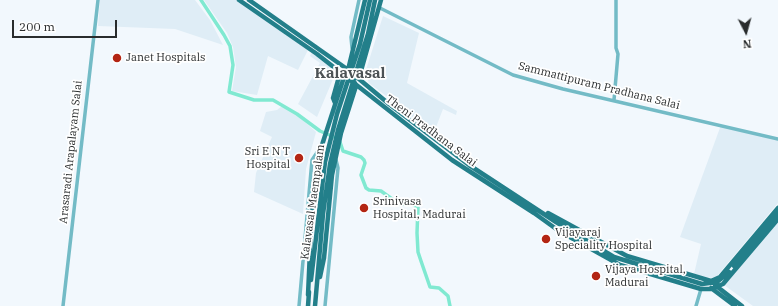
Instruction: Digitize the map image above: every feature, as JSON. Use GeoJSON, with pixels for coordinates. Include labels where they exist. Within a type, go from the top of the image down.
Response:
{"type":"FeatureCollection","features":[{"type":"Feature","properties":{"kind":"main road","name":"Theni Pradhana Salai"},"geometry":{"type":"LineString","coordinates":[[239,0],[306,46],[452,160],[614,257],[702,284],[717,282],[726,275],[778,213]]}},
{"type":"Feature","properties":{"kind":"main road","name":"Theni Pradhana Salai"},"geometry":{"type":"LineString","coordinates":[[249,0],[347,68],[389,104],[469,165],[539,213],[559,231],[620,265],[701,289],[714,288]]}},
{"type":"Feature","properties":{"kind":"main road"},"geometry":{"type":"LineString","coordinates":[[315,306],[318,283],[324,258],[329,197],[336,158],[356,86],[347,68],[351,58],[365,0]]}},
{"type":"Feature","properties":{"kind":"main road","name":"Kalavasal Maempalam"},"geometry":{"type":"LineString","coordinates":[[308,295],[325,162],[360,44],[370,0]]}},
{"type":"Feature","properties":{"kind":"main road","name":"Kalavasal Maempalam"},"geometry":{"type":"LineString","coordinates":[[318,283],[318,258],[326,190],[336,137],[368,34],[375,0]]}},
{"type":"Feature","properties":{"kind":"main road"},"geometry":{"type":"LineString","coordinates":[[308,306],[314,191],[323,143],[342,75],[352,78],[359,78],[380,8],[381,0]]}},
{"type":"Feature","properties":{"kind":"main road"},"geometry":{"type":"LineString","coordinates":[[368,46],[370,52],[363,75],[368,86]]}},
{"type":"Feature","properties":{"kind":"main road"},"geometry":{"type":"LineString","coordinates":[[338,62],[351,58]]}},
{"type":"Feature","properties":{"kind":"main road"},"geometry":{"type":"LineString","coordinates":[[352,99],[360,92],[364,92]]}},
{"type":"Feature","properties":{"kind":"main road"},"geometry":{"type":"LineString","coordinates":[[735,306],[714,288],[711,281],[720,277],[778,208]]}},
{"type":"Feature","properties":{"kind":"main road","name":"Theni Pradhana Salai"},"geometry":{"type":"LineString","coordinates":[[539,213],[627,256],[711,281]]}},
{"type":"Feature","properties":{"kind":"main road"},"geometry":{"type":"LineString","coordinates":[[714,288],[728,278],[778,219]]}},
{"type":"Feature","properties":{"kind":"main road"},"geometry":{"type":"LineString","coordinates":[[714,288],[742,306]]}},
{"type":"Feature","properties":{"kind":"street","name":"Arasaradi Arapalayam Salai"},"geometry":{"type":"LineString","coordinates":[[63,306],[98,0]]}},
{"type":"Feature","properties":{"kind":"street"},"geometry":{"type":"LineString","coordinates":[[352,52],[351,37],[359,0]]}},
{"type":"Feature","properties":{"kind":"street"},"geometry":{"type":"LineString","coordinates":[[614,100],[618,54],[616,48],[616,0]]}},
{"type":"Feature","properties":{"kind":"street","name":"Sammattipuram Pradhana Salai"},"geometry":{"type":"LineString","coordinates":[[380,8],[424,32],[513,75],[778,139]]}},
{"type":"Feature","properties":{"kind":"street"},"geometry":{"type":"LineString","coordinates":[[299,306],[307,196],[312,160],[323,143]]}},
{"type":"Feature","properties":{"kind":"street"},"geometry":{"type":"LineString","coordinates":[[324,306],[338,168],[336,158]]}},
{"type":"Feature","properties":{"kind":"street"},"geometry":{"type":"LineString","coordinates":[[696,306],[701,289]]}},
{"type":"Feature","properties":{"kind":"shaded area"},"geometry":{"type":"Polygon","coordinates":[[[100,0],[195,0],[210,20],[223,45],[175,29],[98,26],[100,0]]]}},
{"type":"Feature","properties":{"kind":"shaded area"},"geometry":{"type":"Polygon","coordinates":[[[204,0],[236,0],[308,50],[298,70],[268,56],[257,95],[232,91],[236,67],[233,47],[227,33],[204,0]]]}},
{"type":"Feature","properties":{"kind":"shaded area"},"geometry":{"type":"Polygon","coordinates":[[[383,16],[419,33],[407,83],[457,111],[456,115],[443,109],[433,135],[402,108],[369,83],[365,73],[383,16]]]}},
{"type":"Feature","properties":{"kind":"shaded area"},"geometry":{"type":"Polygon","coordinates":[[[312,51],[336,72],[317,117],[298,104],[320,63],[310,56],[312,51]]]}},
{"type":"Feature","properties":{"kind":"shaded area"},"geometry":{"type":"Polygon","coordinates":[[[282,106],[302,119],[316,132],[306,169],[303,214],[254,192],[256,173],[272,137],[260,131],[266,112],[277,110],[282,106]]]}},
{"type":"Feature","properties":{"kind":"shaded area"},"geometry":{"type":"Polygon","coordinates":[[[721,125],[778,140],[778,203],[717,276],[711,278],[694,274],[701,244],[680,237],[721,125]]]}},
{"type":"Feature","properties":{"kind":"shaded area"},"geometry":{"type":"Polygon","coordinates":[[[778,221],[778,306],[753,306],[724,285],[778,221]]]}},
{"type":"Feature","properties":{"kind":"waterway"},"geometry":{"type":"LineString","coordinates":[[201,0],[230,46],[233,65],[229,92],[254,100],[273,100],[297,114],[320,131],[334,137]]}},
{"type":"Feature","properties":{"kind":"waterway"},"geometry":{"type":"LineString","coordinates":[[340,142],[343,151],[361,157],[364,160],[365,163],[361,175],[366,188],[369,190],[381,191],[399,204],[411,204],[418,207],[418,252],[430,287],[439,288],[448,296],[450,306]]}},
{"type":"Feature","properties":{"kind":"place","name":"Janet Hospitals"},"geometry":{"type":"Point","coordinates":[117,58]}},
{"type":"Feature","properties":{"kind":"place","name":"Sri E N T Hospital"},"geometry":{"type":"Point","coordinates":[299,158]}},
{"type":"Feature","properties":{"kind":"place","name":"Srinivasa Hospital, Madurai"},"geometry":{"type":"Point","coordinates":[364,208]}},
{"type":"Feature","properties":{"kind":"place","name":"Vijayaraj Speciality Hospital"},"geometry":{"type":"Point","coordinates":[546,239]}},
{"type":"Feature","properties":{"kind":"place","name":"Vijaya Hospital, Madurai"},"geometry":{"type":"Point","coordinates":[596,276]}},
{"type":"Feature","properties":{"kind":"district","name":"Kalavasal"},"geometry":{"type":"Point","coordinates":[350,74]}}]}
